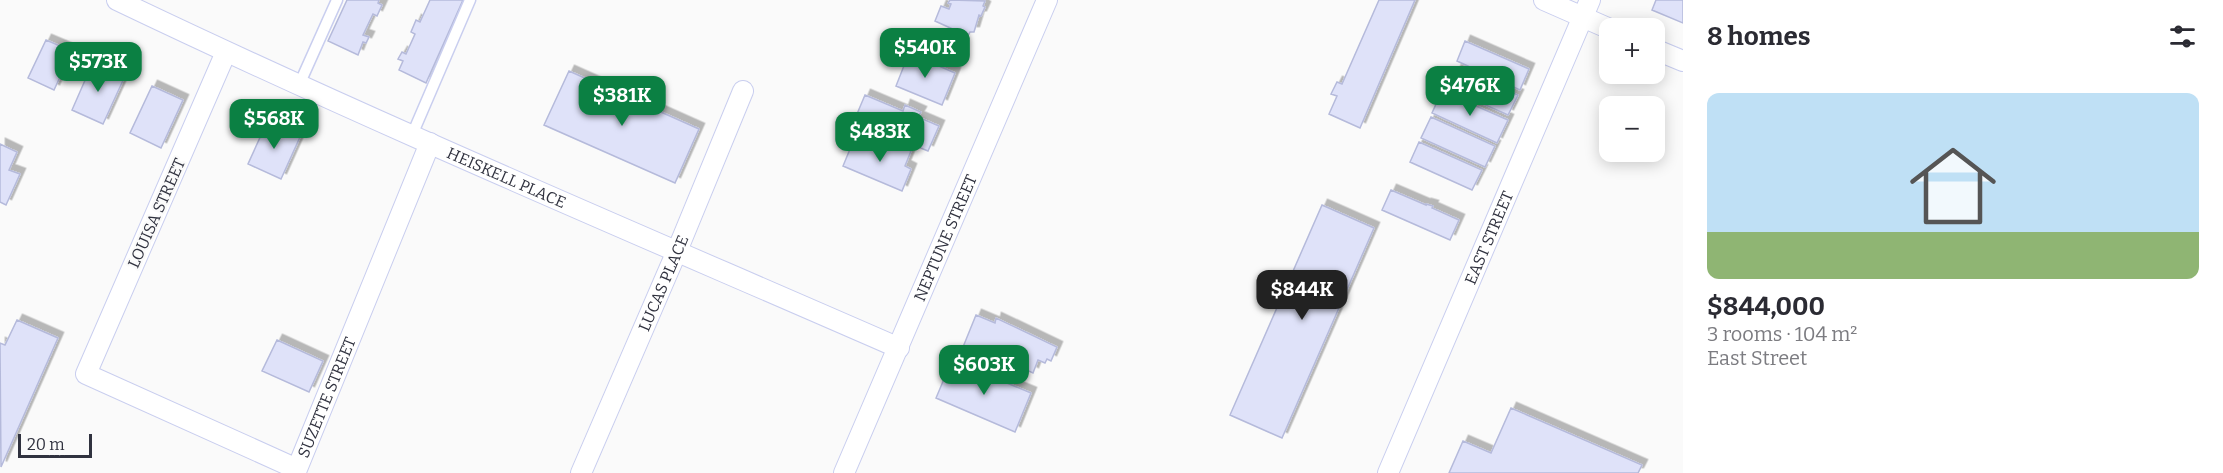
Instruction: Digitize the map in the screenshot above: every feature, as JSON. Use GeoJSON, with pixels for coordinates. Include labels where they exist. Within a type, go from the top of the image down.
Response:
{"type":"FeatureCollection","features":[{"type":"Feature","properties":{"kind":"street","name":"HEISKELL PLACE"},"geometry":{"type":"LineString","coordinates":[[117,0],[299,85],[899,348]]}},
{"type":"Feature","properties":{"kind":"street","name":"NEPTUNE STREET"},"geometry":{"type":"LineString","coordinates":[[844,473],[1047,0]]}},
{"type":"Feature","properties":{"kind":"street"},"geometry":{"type":"LineString","coordinates":[[1544,0],[1587,9],[1599,19]]}},
{"type":"Feature","properties":{"kind":"street","name":"EAST STREET"},"geometry":{"type":"LineString","coordinates":[[1388,473],[1587,9]]}},
{"type":"Feature","properties":{"kind":"street","name":"LOUISA STREET"},"geometry":{"type":"LineString","coordinates":[[86,374],[226,52]]}},
{"type":"Feature","properties":{"kind":"street"},"geometry":{"type":"LineString","coordinates":[[1665,53],[1683,61]]}},
{"type":"Feature","properties":{"kind":"street","name":"LUCAS PLACE"},"geometry":{"type":"LineString","coordinates":[[582,473],[743,91]]}},
{"type":"Feature","properties":{"kind":"street","name":"SUZETTE STREET"},"geometry":{"type":"LineString","coordinates":[[86,374],[297,469],[421,139]]}},
{"type":"Feature","properties":{"kind":"lane"},"geometry":{"type":"LineString","coordinates":[[299,85],[337,0]]}},
{"type":"Feature","properties":{"kind":"lane"},"geometry":{"type":"LineString","coordinates":[[421,139],[470,0]]}},
{"type":"Feature","properties":{"kind":"building"},"geometry":{"type":"Polygon","coordinates":[[[347,0],[379,0],[378,3],[382,5],[377,16],[373,14],[363,35],[369,37],[366,43],[363,42],[358,55],[328,41],[347,0]]]}},
{"type":"Feature","properties":{"kind":"building"},"geometry":{"type":"Polygon","coordinates":[[[430,0],[463,0],[426,83],[399,70],[403,61],[398,59],[402,52],[406,54],[415,34],[411,32],[416,20],[420,22],[430,0]]]}},
{"type":"Feature","properties":{"kind":"building"},"geometry":{"type":"Polygon","coordinates":[[[950,0],[985,1],[983,6],[985,7],[981,16],[979,15],[974,32],[970,32],[968,36],[935,21],[941,6],[949,9],[950,0]]]}},
{"type":"Feature","properties":{"kind":"building"},"geometry":{"type":"Polygon","coordinates":[[[1379,0],[1415,0],[1360,128],[1329,114],[1337,96],[1331,94],[1337,82],[1342,84],[1379,0]]]}},
{"type":"Feature","properties":{"kind":"building"},"geometry":{"type":"Polygon","coordinates":[[[1656,0],[1683,0],[1683,23],[1652,10],[1656,0]]]}},
{"type":"Feature","properties":{"kind":"building"},"geometry":{"type":"Polygon","coordinates":[[[46,40],[72,51],[54,90],[28,78],[46,40]]]}},
{"type":"Feature","properties":{"kind":"building"},"geometry":{"type":"Polygon","coordinates":[[[1465,41],[1529,69],[1520,90],[1457,61],[1465,41]]]}},
{"type":"Feature","properties":{"kind":"building"},"geometry":{"type":"Polygon","coordinates":[[[909,53],[955,73],[942,105],[896,86],[909,53]]]}},
{"type":"Feature","properties":{"kind":"building"},"geometry":{"type":"Polygon","coordinates":[[[93,62],[125,76],[103,124],[72,110],[93,62]]]}},
{"type":"Feature","properties":{"kind":"building"},"geometry":{"type":"Polygon","coordinates":[[[1457,68],[1518,95],[1508,115],[1447,88],[1457,68]]]}},
{"type":"Feature","properties":{"kind":"building"},"geometry":{"type":"Polygon","coordinates":[[[569,71],[699,129],[675,183],[544,125],[569,71]]]}},
{"type":"Feature","properties":{"kind":"building"},"geometry":{"type":"Polygon","coordinates":[[[152,86],[183,100],[161,148],[130,133],[152,86]]]}},
{"type":"Feature","properties":{"kind":"building"},"geometry":{"type":"Polygon","coordinates":[[[1442,91],[1508,120],[1497,143],[1432,113],[1442,91]]]}},
{"type":"Feature","properties":{"kind":"building"},"geometry":{"type":"Polygon","coordinates":[[[865,95],[903,111],[905,105],[921,112],[918,117],[939,126],[928,151],[854,121],[865,95]]]}},
{"type":"Feature","properties":{"kind":"building"},"geometry":{"type":"Polygon","coordinates":[[[1431,117],[1495,146],[1485,167],[1421,138],[1431,117]]]}},
{"type":"Feature","properties":{"kind":"building"},"geometry":{"type":"Polygon","coordinates":[[[267,122],[300,137],[281,179],[248,164],[267,122]]]}},
{"type":"Feature","properties":{"kind":"building"},"geometry":{"type":"Polygon","coordinates":[[[855,137],[886,150],[889,142],[911,151],[905,166],[911,169],[902,191],[843,166],[855,137]]]}},
{"type":"Feature","properties":{"kind":"building"},"geometry":{"type":"Polygon","coordinates":[[[1419,142],[1482,170],[1472,190],[1410,162],[1419,142]]]}},
{"type":"Feature","properties":{"kind":"building"},"geometry":{"type":"Polygon","coordinates":[[[0,144],[17,152],[9,170],[20,174],[6,205],[0,202],[0,144]]]}},
{"type":"Feature","properties":{"kind":"building"},"geometry":{"type":"Polygon","coordinates":[[[1391,190],[1433,206],[1432,208],[1459,220],[1450,240],[1382,210],[1391,190]]]}},
{"type":"Feature","properties":{"kind":"building"},"geometry":{"type":"Polygon","coordinates":[[[1322,205],[1374,228],[1282,438],[1230,415],[1322,205]]]}},
{"type":"Feature","properties":{"kind":"building"},"geometry":{"type":"Polygon","coordinates":[[[976,315],[995,323],[996,318],[1057,347],[1051,361],[1047,359],[1045,363],[1038,360],[1033,373],[1009,362],[1008,365],[993,359],[991,364],[985,361],[987,357],[963,347],[976,315]]]}},
{"type":"Feature","properties":{"kind":"building"},"geometry":{"type":"Polygon","coordinates":[[[17,320],[58,338],[1,467],[0,343],[5,345],[17,320]]]}},
{"type":"Feature","properties":{"kind":"building"},"geometry":{"type":"Polygon","coordinates":[[[277,340],[323,361],[309,392],[262,371],[277,340]]]}},
{"type":"Feature","properties":{"kind":"building"},"geometry":{"type":"Polygon","coordinates":[[[952,360],[1031,393],[1015,432],[936,398],[952,360]]]}},
{"type":"Feature","properties":{"kind":"building"},"geometry":{"type":"Polygon","coordinates":[[[1511,408],[1642,465],[1638,473],[1449,473],[1463,441],[1491,453],[1511,408]]]}}]}
